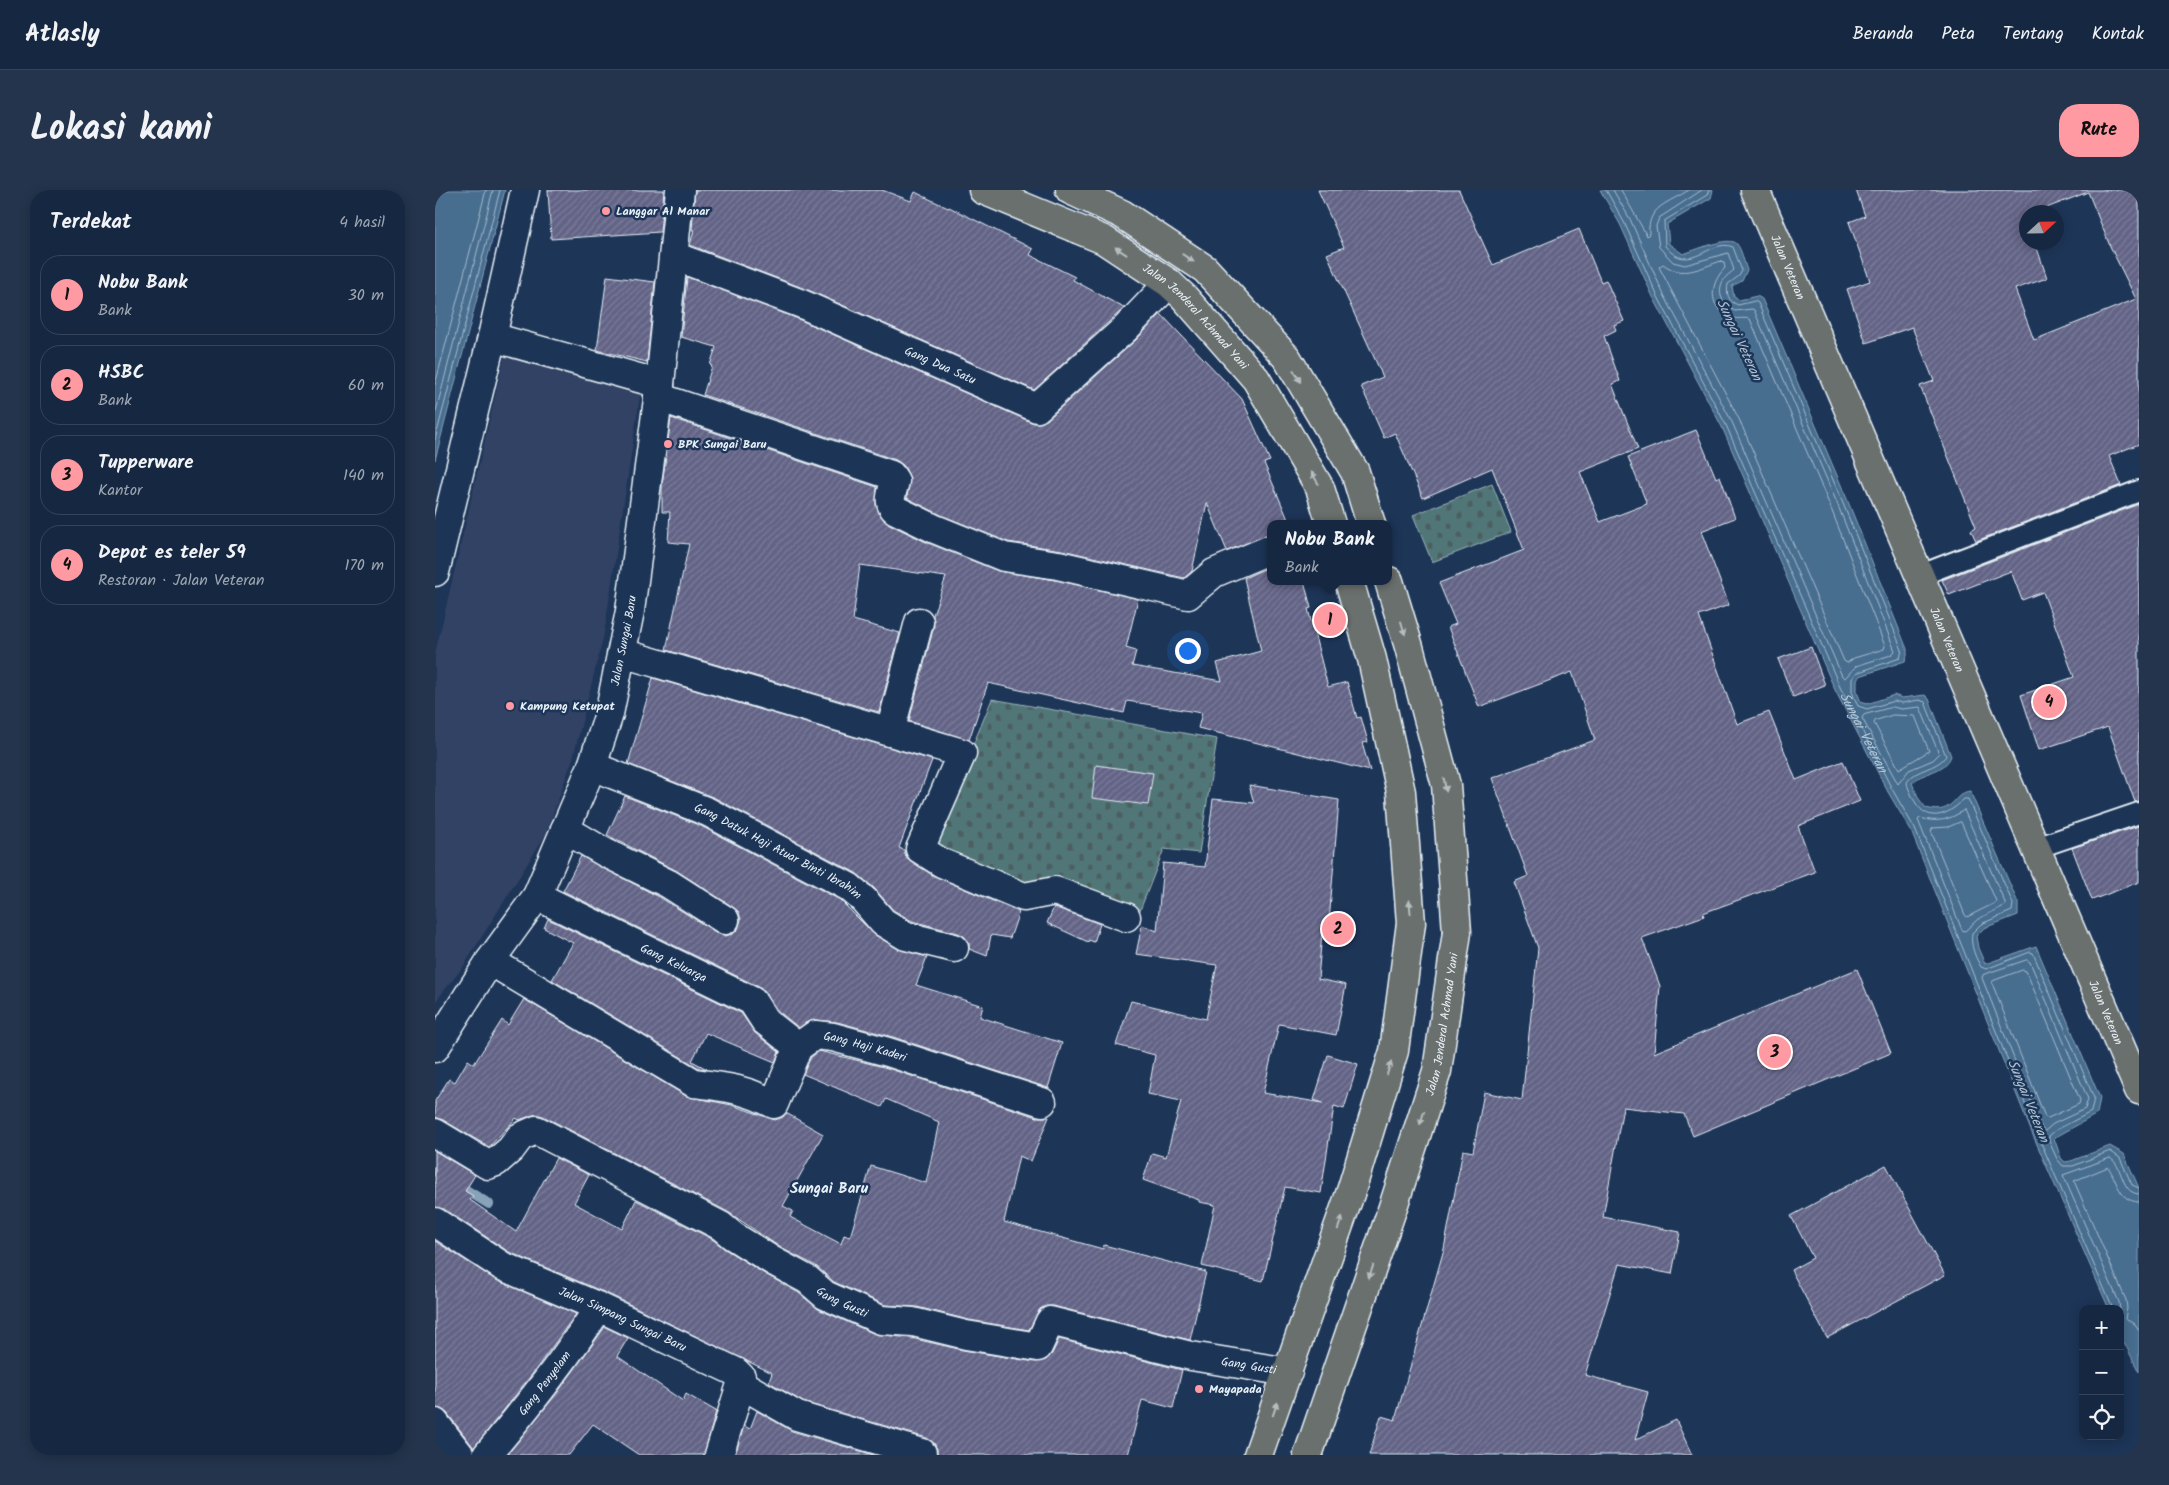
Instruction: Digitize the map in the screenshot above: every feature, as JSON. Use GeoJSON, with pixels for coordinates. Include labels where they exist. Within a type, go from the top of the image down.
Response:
{"type":"FeatureCollection","features":[{"type":"Feature","properties":{"kind":"main road","name":"Jalan Jenderal Achmad Yani"},"geometry":{"type":"LineString","coordinates":[[983,190],[1104,240],[1169,283],[1184,297],[1256,379],[1321,488],[1330,520]]}},
{"type":"Feature","properties":{"kind":"main road"},"geometry":{"type":"LineString","coordinates":[[1070,190],[1122,214],[1205,269],[1287,358],[1355,472],[1370,520]]}},
{"type":"Feature","properties":{"kind":"main road","name":"Jalan Veteran"},"geometry":{"type":"LineString","coordinates":[[1755,190],[1921,575],[2139,1090]]}},
{"type":"Feature","properties":{"kind":"main road"},"geometry":{"type":"LineString","coordinates":[[1258,1455],[1351,1190],[1394,1051],[1411,923],[1401,792],[1372,659],[1350,585]]}},
{"type":"Feature","properties":{"kind":"main road","name":"Jalan Jenderal Achmad Yani"},"geometry":{"type":"LineString","coordinates":[[1309,1455],[1437,1070],[1457,932],[1446,785],[1390,585]]}},
{"type":"Feature","properties":{"kind":"street"},"geometry":{"type":"LineString","coordinates":[[435,572],[492,337],[525,190]]}},
{"type":"Feature","properties":{"kind":"street","name":"Jalan Sungai Baru"},"geometry":{"type":"LineString","coordinates":[[435,1048],[490,961],[537,896],[592,766],[609,714],[630,611],[659,390],[680,190]]}},
{"type":"Feature","properties":{"kind":"street","name":"Gang Dua Satu"},"geometry":{"type":"LineString","coordinates":[[674,256],[803,304],[1037,408],[1126,328],[1169,283]]}},
{"type":"Feature","properties":{"kind":"street"},"geometry":{"type":"LineString","coordinates":[[492,337],[659,390],[891,475],[895,481],[890,502],[895,510],[935,529],[1004,557],[1058,565],[1188,595],[1214,573],[1267,550]]}},
{"type":"Feature","properties":{"kind":"street"},"geometry":{"type":"LineString","coordinates":[[890,732],[919,622]]}},
{"type":"Feature","properties":{"kind":"street"},"geometry":{"type":"LineString","coordinates":[[622,653],[962,753],[920,849],[942,863],[1024,897],[1055,891],[1126,917]]}},
{"type":"Feature","properties":{"kind":"street","name":"Gang Datuk Haji Atuar Binti Ibrahim"},"geometry":{"type":"LineString","coordinates":[[592,766],[709,812],[849,888],[864,900],[883,922],[906,936],[954,948]]}},
{"type":"Feature","properties":{"kind":"street"},"geometry":{"type":"LineString","coordinates":[[565,829],[604,852],[669,884],[725,920]]}},
{"type":"Feature","properties":{"kind":"street","name":"Gang Keluarga"},"geometry":{"type":"LineString","coordinates":[[537,896],[752,1001],[765,1021],[798,1047]]}},
{"type":"Feature","properties":{"kind":"street"},"geometry":{"type":"LineString","coordinates":[[490,961],[694,1083],[727,1086],[753,1093],[775,1104],[798,1047]]}},
{"type":"Feature","properties":{"kind":"street","name":"Gang Haji Kaderi"},"geometry":{"type":"LineString","coordinates":[[798,1047],[815,1035],[833,1037],[888,1052],[1042,1102]]}},
{"type":"Feature","properties":{"kind":"street","name":"Gang Gusti"},"geometry":{"type":"LineString","coordinates":[[435,1133],[488,1166],[497,1162],[507,1153],[520,1137],[536,1130],[721,1226],[733,1236],[773,1261],[808,1280],[825,1295],[881,1320],[913,1322],[966,1335],[1038,1347],[1050,1321],[1191,1356],[1288,1372]]}},
{"type":"Feature","properties":{"kind":"street","name":"Jalan Simpang Sungai Baru"},"geometry":{"type":"LineString","coordinates":[[435,1222],[502,1266],[599,1307],[736,1372],[741,1377],[741,1384],[797,1416],[922,1453]]}},
{"type":"Feature","properties":{"kind":"street","name":"Gang Penyelam"},"geometry":{"type":"LineString","coordinates":[[487,1455],[536,1397],[599,1307]]}},
{"type":"Feature","properties":{"kind":"street"},"geometry":{"type":"LineString","coordinates":[[719,1455],[741,1384]]}},
{"type":"Feature","properties":{"kind":"street"},"geometry":{"type":"LineString","coordinates":[[435,1423],[460,1455]]}},
{"type":"Feature","properties":{"kind":"lane"},"geometry":{"type":"LineString","coordinates":[[1921,575],[2139,491]]}},
{"type":"Feature","properties":{"kind":"lane"},"geometry":{"type":"LineString","coordinates":[[2036,848],[2139,813]]}},
{"type":"Feature","properties":{"kind":"shaded area","name":"Kampung Ketupat"},"geometry":{"type":"Polygon","coordinates":[[[506,350],[641,389],[604,634],[573,758],[546,834],[463,967],[435,1002],[435,654],[506,350]]]}},
{"type":"Feature","properties":{"kind":"green space"},"geometry":{"type":"Polygon","coordinates":[[[1492,484],[1511,532],[1432,562],[1413,515],[1492,484]]]}},
{"type":"Feature","properties":{"kind":"green space"},"geometry":{"type":"Polygon","coordinates":[[[992,699],[1217,739],[1199,853],[1164,849],[1137,918],[1032,894],[930,849],[992,699]]]}},
{"type":"Feature","properties":{"kind":"water"},"geometry":{"type":"Polygon","coordinates":[[[435,190],[505,190],[435,460],[435,190]]]}},
{"type":"Feature","properties":{"kind":"water","name":"Sungai Veteran"},"geometry":{"type":"Polygon","coordinates":[[[1600,190],[1713,190],[1711,198],[1667,224],[1669,244],[1683,254],[1719,242],[1727,241],[1737,244],[1747,270],[1742,281],[1732,286],[1734,297],[1739,300],[1757,296],[1762,299],[1847,499],[1907,649],[1905,661],[1860,676],[1857,680],[1857,692],[1861,702],[1867,704],[1894,695],[1902,698],[1925,695],[1929,699],[1951,756],[1944,766],[1912,783],[1919,799],[1926,808],[1935,810],[1948,807],[1964,793],[1970,791],[2018,903],[2018,915],[1984,928],[1976,936],[1978,948],[1985,964],[2036,946],[2100,1098],[2097,1114],[2054,1138],[2061,1158],[2065,1162],[2071,1161],[2110,1146],[2124,1154],[2139,1188],[2139,1372],[2124,1342],[2124,1305],[2107,1305],[2032,1133],[1911,831],[1888,792],[1835,690],[1722,427],[1653,297],[1620,224],[1600,190]]]}},
{"type":"Feature","properties":{"kind":"building","name":"Langgar Al Manar"},"geometry":{"type":"Polygon","coordinates":[[[548,190],[664,190],[660,232],[551,239],[548,190]]]}},
{"type":"Feature","properties":{"kind":"building"},"geometry":{"type":"Polygon","coordinates":[[[695,190],[882,190],[911,201],[915,192],[1033,249],[1030,255],[1075,277],[1073,280],[1124,308],[1034,390],[808,290],[690,245],[694,230],[692,230],[695,190]]]}},
{"type":"Feature","properties":{"kind":"building"},"geometry":{"type":"Polygon","coordinates":[[[1318,190],[1459,190],[1493,265],[1579,229],[1601,282],[1606,280],[1624,321],[1614,325],[1616,330],[1604,336],[1620,381],[1612,384],[1638,449],[1580,472],[1600,522],[1647,504],[1628,457],[1696,430],[1716,478],[1720,476],[1735,518],[1701,531],[1729,605],[1699,616],[1737,724],[1769,712],[1796,780],[1843,761],[1860,801],[1798,826],[1815,872],[1703,913],[1704,916],[1642,938],[1660,986],[1654,1053],[1857,969],[1891,1053],[1693,1136],[1684,1114],[1623,1107],[1603,1217],[1680,1232],[1672,1274],[1619,1264],[1585,1375],[1648,1392],[1635,1440],[1676,1420],[1692,1455],[1369,1455],[1381,1416],[1395,1420],[1444,1249],[1463,1150],[1473,1152],[1484,1092],[1522,1100],[1538,948],[1514,882],[1528,876],[1492,778],[1595,740],[1572,672],[1479,707],[1448,627],[1456,624],[1439,583],[1524,550],[1492,468],[1423,498],[1395,433],[1384,438],[1361,386],[1383,377],[1327,254],[1344,247],[1318,190]]]}},
{"type":"Feature","properties":{"kind":"building"},"geometry":{"type":"Polygon","coordinates":[[[1856,190],[2139,190],[2139,444],[2109,456],[2121,485],[1976,541],[1971,530],[1976,527],[1920,386],[1934,381],[1912,327],[1866,343],[1847,289],[1870,281],[1849,222],[1865,216],[1856,190]],[[2088,192],[2054,205],[2019,205],[2019,250],[2038,250],[2047,278],[2015,289],[2034,340],[2136,299],[2110,246],[2088,192]]]}},
{"type":"Feature","properties":{"kind":"building"},"geometry":{"type":"Polygon","coordinates":[[[607,276],[655,282],[647,362],[597,350],[607,276]]]}},
{"type":"Feature","properties":{"kind":"building"},"geometry":{"type":"Polygon","coordinates":[[[687,277],[796,318],[1031,422],[1039,423],[1047,420],[1136,340],[1161,314],[1242,399],[1270,461],[1264,463],[1288,520],[1267,520],[1267,536],[1227,551],[1207,503],[1192,571],[1184,578],[1062,550],[1008,542],[941,515],[907,498],[910,478],[904,466],[896,460],[703,395],[716,347],[681,337],[687,277]]]}},
{"type":"Feature","properties":{"kind":"building"},"geometry":{"type":"Polygon","coordinates":[[[671,418],[877,487],[876,506],[885,522],[928,543],[998,571],[1055,580],[1138,599],[1126,648],[1136,651],[1132,666],[1222,681],[1217,663],[1261,651],[1244,578],[1267,568],[1267,585],[1305,585],[1311,608],[1308,609],[1328,687],[1347,682],[1357,718],[1361,717],[1368,742],[1362,743],[1370,771],[1198,728],[1202,713],[1127,701],[1124,713],[988,683],[969,740],[909,721],[934,626],[933,615],[946,577],[860,565],[853,620],[900,633],[879,712],[666,650],[689,544],[668,542],[670,512],[662,512],[662,485],[671,418]]]}},
{"type":"Feature","properties":{"kind":"building"},"geometry":{"type":"Polygon","coordinates":[[[2139,504],[2139,801],[2135,802],[2108,727],[2039,750],[2021,695],[2074,677],[2043,592],[2022,600],[2011,571],[1949,595],[1942,580],[2139,504]]]}},
{"type":"Feature","properties":{"kind":"building"},"geometry":{"type":"Polygon","coordinates":[[[1811,647],[1825,685],[1793,697],[1778,659],[1811,647]]]}},
{"type":"Feature","properties":{"kind":"building"},"geometry":{"type":"Polygon","coordinates":[[[653,678],[932,760],[899,848],[904,850],[906,857],[912,862],[934,876],[1019,912],[1010,938],[991,935],[987,956],[969,949],[969,943],[965,937],[958,933],[912,921],[893,910],[874,888],[856,873],[715,798],[628,764],[653,678]]]}},
{"type":"Feature","properties":{"kind":"building"},"geometry":{"type":"Polygon","coordinates":[[[1096,765],[1153,773],[1148,805],[1092,798],[1096,765]]]}},
{"type":"Feature","properties":{"kind":"building"},"geometry":{"type":"Polygon","coordinates":[[[1249,785],[1339,800],[1329,922],[1323,921],[1318,979],[1346,985],[1336,1035],[1279,1024],[1263,1093],[1323,1103],[1314,1100],[1328,1055],[1358,1064],[1344,1109],[1334,1106],[1321,1193],[1285,1187],[1263,1281],[1202,1266],[1215,1205],[1199,1202],[1199,1200],[1143,1180],[1152,1153],[1166,1157],[1181,1101],[1148,1094],[1155,1055],[1116,1045],[1131,1001],[1206,1019],[1217,965],[1136,954],[1142,925],[1157,931],[1163,863],[1205,867],[1213,799],[1254,803],[1249,785]]]}},
{"type":"Feature","properties":{"kind":"building"},"geometry":{"type":"Polygon","coordinates":[[[625,796],[701,826],[840,900],[875,935],[898,949],[927,957],[916,985],[983,1006],[980,1017],[1062,1043],[1048,1088],[893,1037],[837,1022],[816,1020],[807,1022],[799,1028],[777,1010],[765,992],[759,987],[563,891],[581,856],[661,898],[717,933],[725,936],[733,934],[738,929],[741,920],[739,912],[733,907],[677,871],[607,835],[625,796]]]}},
{"type":"Feature","properties":{"kind":"building"},"geometry":{"type":"Polygon","coordinates":[[[2139,826],[2139,882],[2092,900],[2072,848],[2139,826]]]}},
{"type":"Feature","properties":{"kind":"building"},"geometry":{"type":"Polygon","coordinates":[[[1054,907],[1100,924],[1094,942],[1089,940],[1088,942],[1047,923],[1054,907]]]}},
{"type":"Feature","properties":{"kind":"building"},"geometry":{"type":"Polygon","coordinates":[[[548,919],[741,1013],[755,1033],[779,1052],[775,1062],[706,1033],[692,1061],[707,1069],[699,1068],[552,980],[573,943],[544,928],[548,919]]]}},
{"type":"Feature","properties":{"kind":"building"},"geometry":{"type":"Polygon","coordinates":[[[524,999],[686,1096],[732,1105],[775,1120],[783,1117],[786,1113],[823,1134],[783,1206],[793,1211],[790,1217],[841,1244],[844,1235],[850,1237],[871,1166],[926,1183],[939,1122],[886,1099],[882,1107],[803,1074],[811,1057],[819,1051],[884,1067],[1037,1117],[1049,1117],[1031,1161],[1019,1156],[1004,1222],[1103,1249],[1104,1245],[1206,1272],[1190,1340],[1053,1306],[1046,1306],[1040,1309],[1029,1330],[969,1320],[917,1307],[885,1305],[834,1282],[816,1266],[781,1248],[728,1212],[543,1116],[536,1114],[519,1120],[516,1118],[489,1147],[435,1117],[435,1101],[449,1079],[455,1082],[468,1060],[474,1064],[502,1020],[508,1025],[524,999]]]}},
{"type":"Feature","properties":{"kind":"building"},"geometry":{"type":"Polygon","coordinates":[[[435,1151],[475,1175],[465,1191],[473,1196],[470,1200],[516,1232],[556,1158],[589,1175],[574,1203],[622,1229],[636,1200],[712,1239],[765,1274],[799,1293],[818,1309],[875,1334],[911,1338],[963,1350],[1035,1362],[1046,1360],[1052,1354],[1059,1339],[1182,1370],[1173,1408],[1142,1400],[1128,1455],[937,1455],[934,1443],[927,1438],[803,1402],[769,1382],[772,1373],[606,1293],[509,1252],[444,1209],[435,1207],[435,1151]]]}},
{"type":"Feature","properties":{"kind":"building"},"geometry":{"type":"Polygon","coordinates":[[[1886,1165],[1945,1275],[1827,1338],[1791,1270],[1813,1258],[1791,1216],[1886,1165]]]}},
{"type":"Feature","properties":{"kind":"building"},"geometry":{"type":"Polygon","coordinates":[[[435,1241],[496,1280],[576,1314],[533,1373],[474,1448],[447,1413],[435,1408],[435,1241]]]}},
{"type":"Feature","properties":{"kind":"building"},"geometry":{"type":"Polygon","coordinates":[[[605,1327],[628,1338],[617,1356],[683,1401],[686,1394],[716,1411],[704,1455],[639,1455],[593,1424],[569,1455],[507,1455],[558,1392],[605,1327]]]}},
{"type":"Feature","properties":{"kind":"building"},"geometry":{"type":"Polygon","coordinates":[[[757,1411],[792,1431],[874,1455],[735,1455],[744,1426],[750,1429],[757,1411]]]}},
{"type":"Feature","properties":{"kind":"waterway"},"geometry":{"type":"LineString","coordinates":[[435,1171],[489,1204]]}},
{"type":"Feature","properties":{"kind":"place","name":"Langgar Al Manar"},"geometry":{"type":"Point","coordinates":[606,211]}},
{"type":"Feature","properties":{"kind":"place","name":"BPK Sungai Baru"},"geometry":{"type":"Point","coordinates":[668,444]}},
{"type":"Feature","properties":{"kind":"place","name":"Nobu Bank"},"geometry":{"type":"Point","coordinates":[1330,620]}},
{"type":"Feature","properties":{"kind":"place","name":"Depot es teler 59"},"geometry":{"type":"Point","coordinates":[2049,702]}},
{"type":"Feature","properties":{"kind":"place","name":"Kampung Ketupat"},"geometry":{"type":"Point","coordinates":[510,706]}},
{"type":"Feature","properties":{"kind":"place","name":"HSBC"},"geometry":{"type":"Point","coordinates":[1338,929]}},
{"type":"Feature","properties":{"kind":"place","name":"Tupperware"},"geometry":{"type":"Point","coordinates":[1775,1052]}},
{"type":"Feature","properties":{"kind":"place","name":"Mayapada"},"geometry":{"type":"Point","coordinates":[1199,1389]}},
{"type":"Feature","properties":{"kind":"district","name":"Sungai Baru"},"geometry":{"type":"Point","coordinates":[829,1189]}}]}
